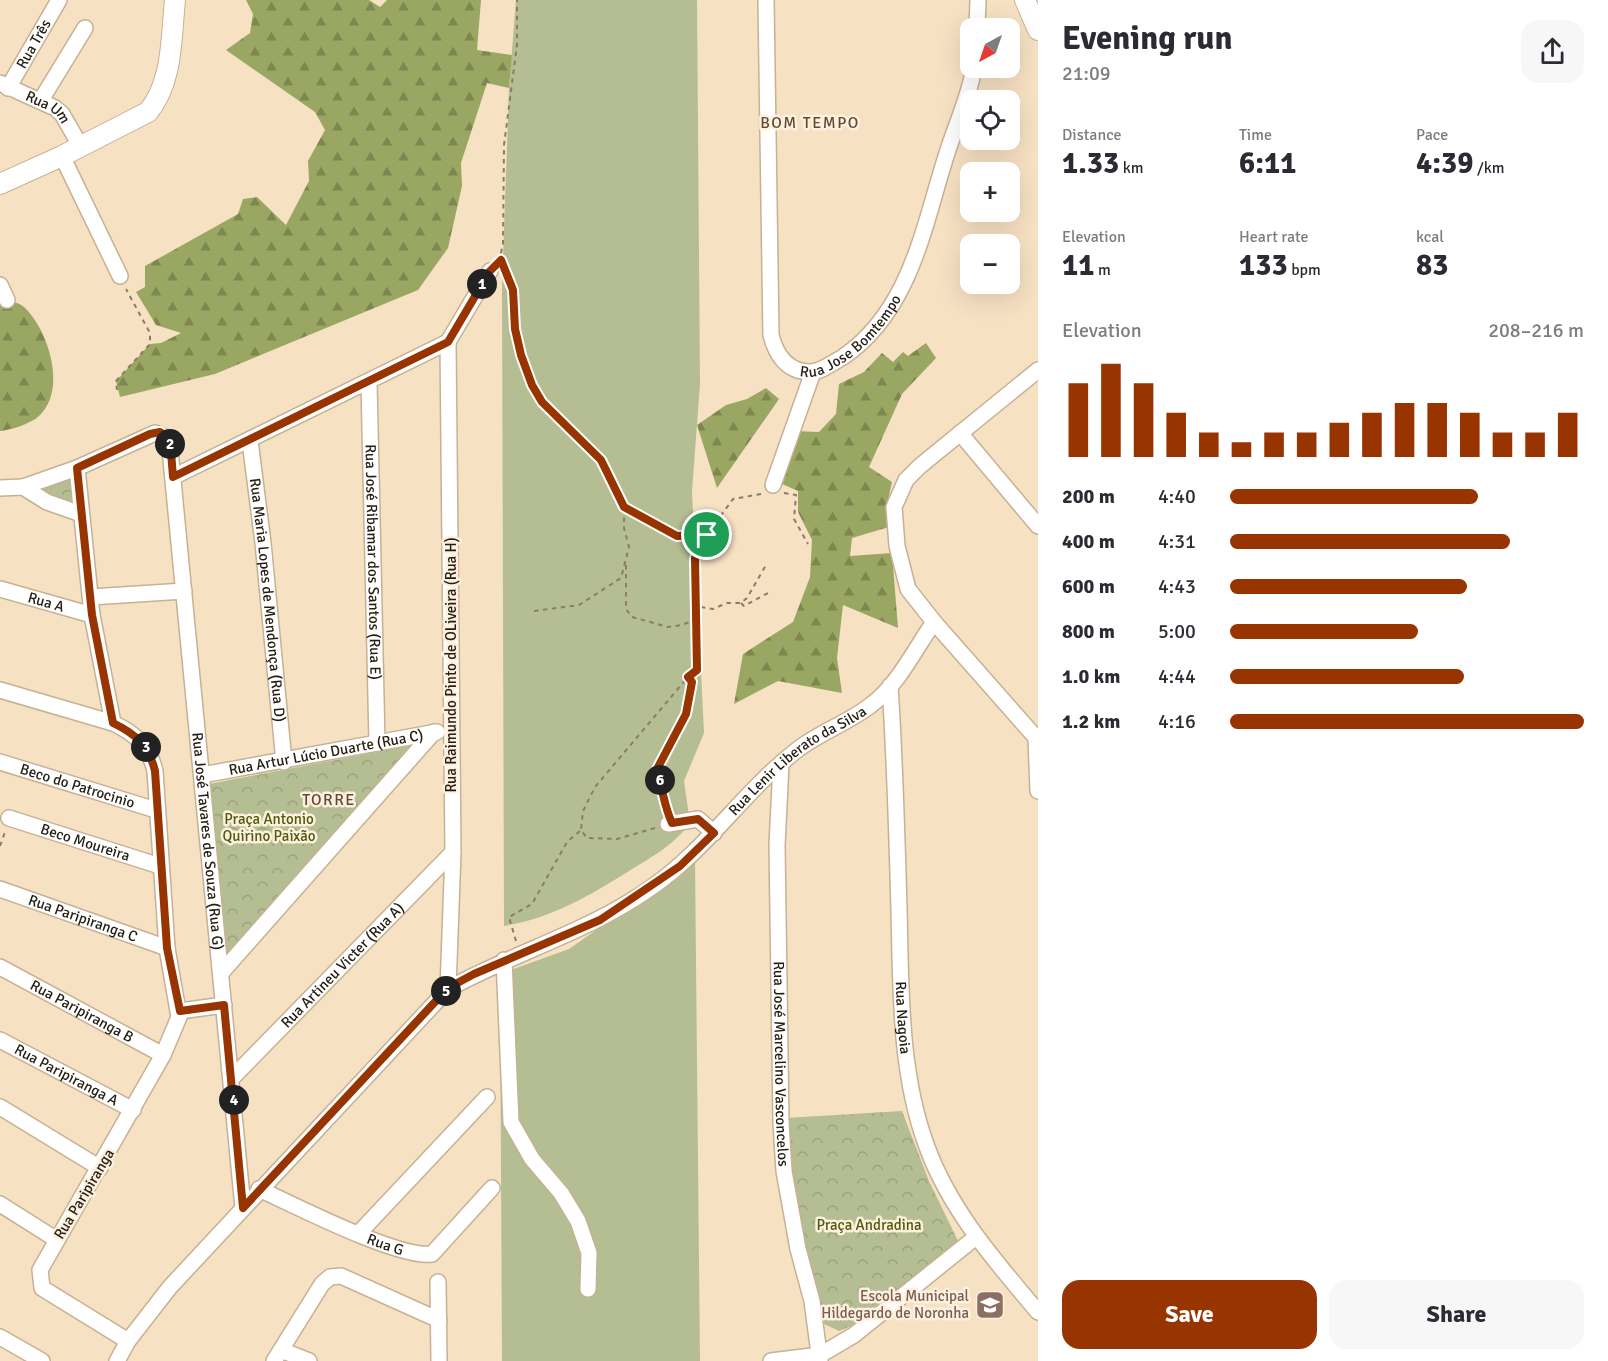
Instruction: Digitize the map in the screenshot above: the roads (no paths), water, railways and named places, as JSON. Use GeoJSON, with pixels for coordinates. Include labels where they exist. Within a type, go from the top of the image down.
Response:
{"type":"FeatureCollection","features":[{"type":"Feature","properties":{"kind":"street","name":"Rua Três"},"geometry":{"type":"LineString","coordinates":[[4,86],[59,0]]}},
{"type":"Feature","properties":{"kind":"street"},"geometry":{"type":"LineString","coordinates":[[0,184],[81,147],[148,112],[158,100],[165,83],[175,0]]}},
{"type":"Feature","properties":{"kind":"street","name":"Rua Jose Bomtempo"},"geometry":{"type":"LineString","coordinates":[[766,0],[771,335],[775,349],[783,361],[801,372],[813,372],[841,358],[870,334],[883,319],[905,282],[970,92],[972,78]]}},
{"type":"Feature","properties":{"kind":"street"},"geometry":{"type":"LineString","coordinates":[[977,18],[978,0]]}},
{"type":"Feature","properties":{"kind":"street"},"geometry":{"type":"LineString","coordinates":[[1025,0],[1038,30]]}},
{"type":"Feature","properties":{"kind":"street"},"geometry":{"type":"LineString","coordinates":[[41,100],[85,28]]}},
{"type":"Feature","properties":{"kind":"street","name":"Rua Um"},"geometry":{"type":"LineString","coordinates":[[4,86],[41,100],[62,114],[81,147]]}},
{"type":"Feature","properties":{"kind":"street"},"geometry":{"type":"LineString","coordinates":[[62,156],[120,276]]}},
{"type":"Feature","properties":{"kind":"street"},"geometry":{"type":"LineString","coordinates":[[173,477],[448,342],[490,271]]}},
{"type":"Feature","properties":{"kind":"street"},"geometry":{"type":"LineString","coordinates":[[0,285],[7,300]]}},
{"type":"Feature","properties":{"kind":"street","name":"Rua Raimundo Pinto de OLiveira (Rua H)"},"geometry":{"type":"LineString","coordinates":[[448,342],[453,852],[448,988]]}},
{"type":"Feature","properties":{"kind":"street"},"geometry":{"type":"LineString","coordinates":[[1038,370],[936,450],[906,480],[894,507],[900,566],[908,589],[933,622],[1037,739],[1038,791]]}},
{"type":"Feature","properties":{"kind":"street"},"geometry":{"type":"LineString","coordinates":[[772,488],[790,431],[802,408],[813,372]]}},
{"type":"Feature","properties":{"kind":"street","name":"Rua José Ribamar dos Santos (Rua E)"},"geometry":{"type":"LineString","coordinates":[[369,382],[377,743]]}},
{"type":"Feature","properties":{"kind":"street","name":"Rua José Tavares de Souza (Rua G)"},"geometry":{"type":"LineString","coordinates":[[77,468],[150,434],[160,432],[170,439],[243,1208]]}},
{"type":"Feature","properties":{"kind":"street"},"geometry":{"type":"LineString","coordinates":[[960,433],[1038,526]]}},
{"type":"Feature","properties":{"kind":"street","name":"Rua Maria Lopes de Mendonça (Rua D)"},"geometry":{"type":"LineString","coordinates":[[250,441],[263,543],[284,762]]}},
{"type":"Feature","properties":{"kind":"street"},"geometry":{"type":"LineString","coordinates":[[11,487],[77,468],[92,615],[113,723]]}},
{"type":"Feature","properties":{"kind":"street"},"geometry":{"type":"LineString","coordinates":[[11,487],[81,514]]}},
{"type":"Feature","properties":{"kind":"street","name":"Rua A"},"geometry":{"type":"LineString","coordinates":[[0,589],[92,615]]}},
{"type":"Feature","properties":{"kind":"street"},"geometry":{"type":"LineString","coordinates":[[91,597],[184,591]]}},
{"type":"Feature","properties":{"kind":"street","name":"Rua Lenir Liberato da Silva"},"geometry":{"type":"LineString","coordinates":[[117,1361],[128,1341],[170,1287],[448,988],[504,960],[600,920],[680,866],[781,764],[813,739],[873,704],[890,686],[933,622]]}},
{"type":"Feature","properties":{"kind":"street","name":"Rua Nagoia"},"geometry":{"type":"LineString","coordinates":[[890,686],[901,1002],[909,1073],[927,1148],[976,1237],[1038,1312]]}},
{"type":"Feature","properties":{"kind":"street"},"geometry":{"type":"LineString","coordinates":[[0,690],[113,723],[130,731],[151,753],[155,771],[167,948],[180,1011],[224,1005]]}},
{"type":"Feature","properties":{"kind":"street","name":"Rua Artur Lúcio Duarte (Rua C)"},"geometry":{"type":"LineString","coordinates":[[202,775],[284,762],[451,729]]}},
{"type":"Feature","properties":{"kind":"street"},"geometry":{"type":"LineString","coordinates":[[221,973],[434,732]]}},
{"type":"Feature","properties":{"kind":"street","name":"Beco do Patrocinio"},"geometry":{"type":"LineString","coordinates":[[0,762],[156,810]]}},
{"type":"Feature","properties":{"kind":"street","name":"Rua José Marcelino Vasconcelos"},"geometry":{"type":"LineString","coordinates":[[781,764],[777,845],[782,1143],[792,1218],[812,1301],[820,1358]]}},
{"type":"Feature","properties":{"kind":"street","name":"Beco Moureira"},"geometry":{"type":"LineString","coordinates":[[9,818],[160,866]]}},
{"type":"Feature","properties":{"kind":"street"},"geometry":{"type":"LineString","coordinates":[[670,823],[698,819],[714,833]]}},
{"type":"Feature","properties":{"kind":"street","name":"Rua Artineu Victer (Rua A)"},"geometry":{"type":"LineString","coordinates":[[232,1078],[453,852]]}},
{"type":"Feature","properties":{"kind":"street","name":"Rua Paripiranga C"},"geometry":{"type":"LineString","coordinates":[[0,889],[167,948]]}},
{"type":"Feature","properties":{"kind":"street"},"geometry":{"type":"LineString","coordinates":[[504,960],[511,1122],[532,1159],[561,1192],[578,1221],[589,1253],[588,1289]]}},
{"type":"Feature","properties":{"kind":"street","name":"Rua Paripiranga B"},"geometry":{"type":"LineString","coordinates":[[0,967],[163,1055]]}},
{"type":"Feature","properties":{"kind":"street","name":"Rua Paripiranga"},"geometry":{"type":"LineString","coordinates":[[128,1341],[42,1288],[40,1270],[163,1055],[176,1029],[180,1011]]}},
{"type":"Feature","properties":{"kind":"street","name":"Rua Paripiranga A"},"geometry":{"type":"LineString","coordinates":[[0,1040],[133,1110]]}},
{"type":"Feature","properties":{"kind":"street"},"geometry":{"type":"LineString","coordinates":[[359,1233],[487,1097]]}},
{"type":"Feature","properties":{"kind":"street"},"geometry":{"type":"LineString","coordinates":[[0,1107],[100,1168]]}},
{"type":"Feature","properties":{"kind":"street","name":"Rua G"},"geometry":{"type":"LineString","coordinates":[[259,1189],[359,1233],[420,1256],[432,1254],[492,1188]]}},
{"type":"Feature","properties":{"kind":"street"},"geometry":{"type":"LineString","coordinates":[[0,1204],[57,1240]]}},
{"type":"Feature","properties":{"kind":"street"},"geometry":{"type":"LineString","coordinates":[[771,1361],[820,1358],[871,1322],[976,1237]]}},
{"type":"Feature","properties":{"kind":"street"},"geometry":{"type":"LineString","coordinates":[[309,1361],[278,1355],[322,1284],[330,1277],[341,1276],[439,1320]]}},
{"type":"Feature","properties":{"kind":"street"},"geometry":{"type":"LineString","coordinates":[[438,1282],[439,1361]]}},
{"type":"Feature","properties":{"kind":"street"},"geometry":{"type":"LineString","coordinates":[[0,1337],[42,1361]]}},
{"type":"Feature","properties":{"kind":"place","name":"Escola Municipal Hildegardo de Noronha"},"geometry":{"type":"Point","coordinates":[990,1305]}},
{"type":"Feature","properties":{"kind":"district","name":"BOM TEMPO"},"geometry":{"type":"Point","coordinates":[810,122]}},
{"type":"Feature","properties":{"kind":"district","name":"TORRE"},"geometry":{"type":"Point","coordinates":[329,799]}},
{"type":"Feature","properties":{"kind":"park label","name":"Praça Antonio Quirino Paixão"},"geometry":{"type":"Point","coordinates":[269,828]}},
{"type":"Feature","properties":{"kind":"park label","name":"Praça Andradina"},"geometry":{"type":"Point","coordinates":[869,1225]}}]}
